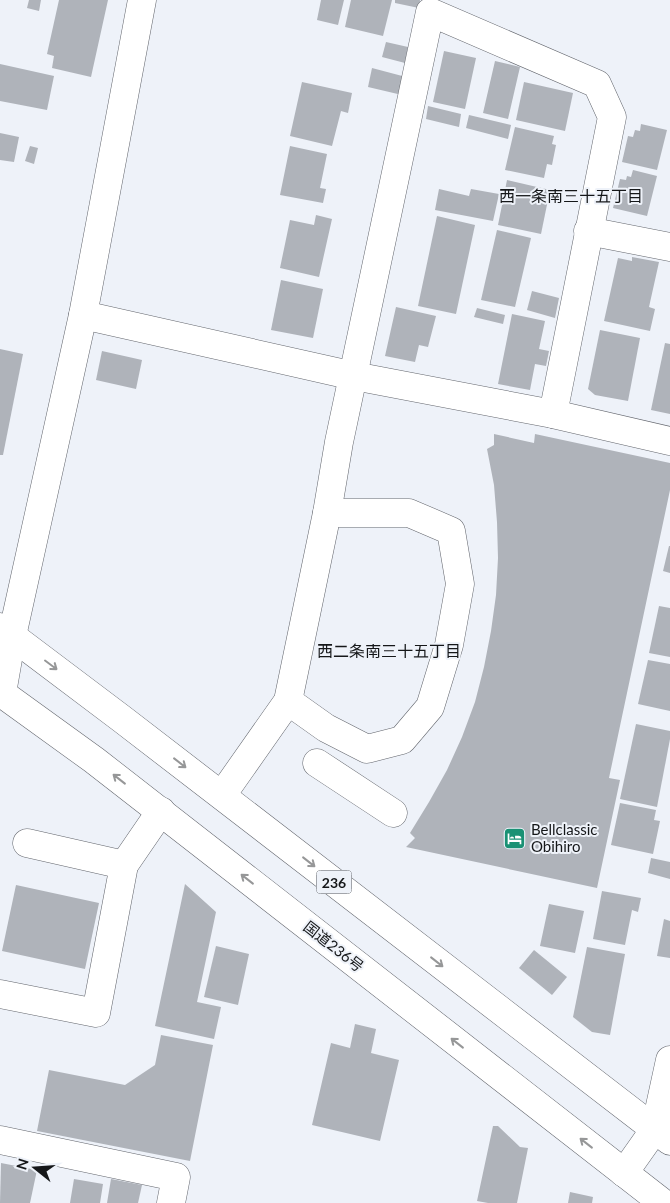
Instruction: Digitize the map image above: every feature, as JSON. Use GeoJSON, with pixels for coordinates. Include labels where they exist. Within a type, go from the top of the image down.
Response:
{"type":"FeatureCollection","features":[{"type":"Feature","properties":{"kind":"main road"},"geometry":{"type":"LineString","coordinates":[[1,693],[6,631],[83,315],[142,0]]}},
{"type":"Feature","properties":{"kind":"main road"},"geometry":{"type":"LineString","coordinates":[[222,795],[288,702],[327,513],[339,442],[430,12],[597,84],[612,117],[553,414]]}},
{"type":"Feature","properties":{"kind":"main road"},"geometry":{"type":"LineString","coordinates":[[588,231],[670,247]]}},
{"type":"Feature","properties":{"kind":"main road"},"geometry":{"type":"LineString","coordinates":[[83,315],[354,376],[553,414],[670,440]]}},
{"type":"Feature","properties":{"kind":"main road"},"geometry":{"type":"LineString","coordinates":[[288,702],[326,728],[367,749],[402,740],[430,707],[449,645],[460,584],[451,530],[409,513],[327,513]]}},
{"type":"Feature","properties":{"kind":"main road","name":"236"},"geometry":{"type":"LineString","coordinates":[[6,631],[663,1135]]}},
{"type":"Feature","properties":{"kind":"main road","name":"国道236号"},"geometry":{"type":"LineString","coordinates":[[1,693],[94,760],[663,1203]]}},
{"type":"Feature","properties":{"kind":"main road"},"geometry":{"type":"LineString","coordinates":[[317,763],[393,813]]}},
{"type":"Feature","properties":{"kind":"main road"},"geometry":{"type":"LineString","coordinates":[[0,994],[96,1013],[124,865],[161,812]]}},
{"type":"Feature","properties":{"kind":"main road"},"geometry":{"type":"LineString","coordinates":[[27,843],[124,865]]}},
{"type":"Feature","properties":{"kind":"main road"},"geometry":{"type":"LineString","coordinates":[[624,1173],[663,1135],[670,1060]]}},
{"type":"Feature","properties":{"kind":"main road"},"geometry":{"type":"LineString","coordinates":[[0,1140],[176,1177],[171,1203]]}},
{"type":"Feature","properties":{"kind":"building"},"geometry":{"type":"Polygon","coordinates":[[[29,0],[41,0],[39,11],[27,8],[29,0]]]}},
{"type":"Feature","properties":{"kind":"building"},"geometry":{"type":"Polygon","coordinates":[[[59,0],[108,0],[91,77],[52,68],[54,56],[47,54],[59,0]]]}},
{"type":"Feature","properties":{"kind":"building"},"geometry":{"type":"Polygon","coordinates":[[[321,0],[344,0],[338,25],[317,20],[321,0]]]}},
{"type":"Feature","properties":{"kind":"building"},"geometry":{"type":"Polygon","coordinates":[[[351,0],[392,0],[383,36],[345,27],[351,0]]]}},
{"type":"Feature","properties":{"kind":"building"},"geometry":{"type":"Polygon","coordinates":[[[395,0],[420,0],[419,8],[395,3],[395,0]]]}},
{"type":"Feature","properties":{"kind":"building"},"geometry":{"type":"Polygon","coordinates":[[[386,42],[408,47],[405,63],[382,57],[386,42]]]}},
{"type":"Feature","properties":{"kind":"building"},"geometry":{"type":"Polygon","coordinates":[[[444,51],[476,58],[465,109],[433,102],[444,51]]]}},
{"type":"Feature","properties":{"kind":"building"},"geometry":{"type":"Polygon","coordinates":[[[495,61],[520,67],[508,119],[483,113],[495,61]]]}},
{"type":"Feature","properties":{"kind":"building"},"geometry":{"type":"Polygon","coordinates":[[[0,64],[54,76],[47,110],[0,101],[0,64]]]}},
{"type":"Feature","properties":{"kind":"building"},"geometry":{"type":"Polygon","coordinates":[[[372,68],[406,77],[402,95],[368,87],[372,68]]]}},
{"type":"Feature","properties":{"kind":"building"},"geometry":{"type":"Polygon","coordinates":[[[302,82],[352,93],[348,113],[341,111],[332,146],[290,136],[302,82]]]}},
{"type":"Feature","properties":{"kind":"building"},"geometry":{"type":"Polygon","coordinates":[[[524,82],[573,93],[565,131],[516,120],[524,82]]]}},
{"type":"Feature","properties":{"kind":"building"},"geometry":{"type":"Polygon","coordinates":[[[428,106],[461,114],[459,127],[426,119],[428,106]]]}},
{"type":"Feature","properties":{"kind":"building"},"geometry":{"type":"Polygon","coordinates":[[[469,115],[511,125],[508,139],[466,128],[469,115]]]}},
{"type":"Feature","properties":{"kind":"building"},"geometry":{"type":"Polygon","coordinates":[[[641,124],[667,130],[657,170],[622,162],[628,136],[633,137],[635,130],[640,131],[641,124]]]}},
{"type":"Feature","properties":{"kind":"building"},"geometry":{"type":"Polygon","coordinates":[[[515,127],[554,136],[552,144],[556,145],[552,165],[547,164],[544,178],[505,170],[515,127]]]}},
{"type":"Feature","properties":{"kind":"building"},"geometry":{"type":"Polygon","coordinates":[[[0,133],[19,137],[14,162],[0,160],[0,133]]]}},
{"type":"Feature","properties":{"kind":"building"},"geometry":{"type":"Polygon","coordinates":[[[30,146],[38,148],[34,164],[25,161],[30,146]]]}},
{"type":"Feature","properties":{"kind":"building"},"geometry":{"type":"Polygon","coordinates":[[[290,146],[327,154],[320,188],[326,189],[323,203],[280,195],[290,146]]]}},
{"type":"Feature","properties":{"kind":"building"},"geometry":{"type":"Polygon","coordinates":[[[633,170],[657,176],[647,216],[613,208],[620,179],[626,180],[627,176],[631,177],[633,170]]]}},
{"type":"Feature","properties":{"kind":"building"},"geometry":{"type":"Polygon","coordinates":[[[507,180],[550,190],[541,234],[498,225],[507,180]]]}},
{"type":"Feature","properties":{"kind":"building"},"geometry":{"type":"Polygon","coordinates":[[[439,189],[469,196],[471,189],[499,194],[493,221],[435,210],[439,189]]]}},
{"type":"Feature","properties":{"kind":"building"},"geometry":{"type":"Polygon","coordinates":[[[316,215],[332,219],[319,277],[280,268],[290,220],[314,225],[316,215]]]}},
{"type":"Feature","properties":{"kind":"building"},"geometry":{"type":"Polygon","coordinates":[[[437,216],[475,225],[456,314],[418,306],[437,216]]]}},
{"type":"Feature","properties":{"kind":"building"},"geometry":{"type":"Polygon","coordinates":[[[497,230],[531,238],[515,307],[481,300],[497,230]]]}},
{"type":"Feature","properties":{"kind":"building"},"geometry":{"type":"Polygon","coordinates":[[[632,257],[659,262],[649,307],[655,309],[650,331],[604,321],[618,258],[632,261],[632,257]]]}},
{"type":"Feature","properties":{"kind":"building"},"geometry":{"type":"Polygon","coordinates":[[[281,280],[323,289],[313,338],[271,330],[281,280]]]}},
{"type":"Feature","properties":{"kind":"building"},"geometry":{"type":"Polygon","coordinates":[[[532,291],[559,298],[555,318],[527,310],[532,291]]]}},
{"type":"Feature","properties":{"kind":"building"},"geometry":{"type":"Polygon","coordinates":[[[396,307],[436,316],[428,347],[419,345],[415,362],[385,356],[396,307]]]}},
{"type":"Feature","properties":{"kind":"building"},"geometry":{"type":"Polygon","coordinates":[[[477,308],[505,315],[503,324],[474,317],[477,308]]]}},
{"type":"Feature","properties":{"kind":"building"},"geometry":{"type":"Polygon","coordinates":[[[512,314],[545,321],[539,349],[549,351],[546,366],[535,364],[530,390],[498,384],[512,314]]]}},
{"type":"Feature","properties":{"kind":"building"},"geometry":{"type":"Polygon","coordinates":[[[600,330],[640,338],[628,401],[595,395],[588,389],[600,330]]]}},
{"type":"Feature","properties":{"kind":"building"},"geometry":{"type":"Polygon","coordinates":[[[665,343],[670,344],[670,414],[651,410],[665,343]]]}},
{"type":"Feature","properties":{"kind":"building"},"geometry":{"type":"Polygon","coordinates":[[[0,349],[23,354],[3,455],[0,455],[0,349]]]}},
{"type":"Feature","properties":{"kind":"building"},"geometry":{"type":"Polygon","coordinates":[[[102,351],[142,360],[136,389],[96,380],[102,351]]]}},
{"type":"Feature","properties":{"kind":"building"},"geometry":{"type":"Polygon","coordinates":[[[494,434],[534,443],[535,434],[670,463],[670,490],[609,778],[620,780],[597,888],[406,847],[415,838],[410,833],[447,770],[462,737],[475,702],[484,667],[496,595],[498,558],[494,485],[487,449],[494,445],[494,434]]]}},
{"type":"Feature","properties":{"kind":"building"},"geometry":{"type":"Polygon","coordinates":[[[670,546],[670,573],[663,571],[670,546]]]}},
{"type":"Feature","properties":{"kind":"building"},"geometry":{"type":"Polygon","coordinates":[[[659,606],[670,608],[670,657],[649,653],[659,606]]]}},
{"type":"Feature","properties":{"kind":"building"},"geometry":{"type":"Polygon","coordinates":[[[648,660],[670,664],[670,711],[638,704],[648,660]]]}},
{"type":"Feature","properties":{"kind":"building"},"geometry":{"type":"Polygon","coordinates":[[[636,724],[670,731],[657,807],[620,799],[636,724]]]}},
{"type":"Feature","properties":{"kind":"building"},"geometry":{"type":"Polygon","coordinates":[[[620,803],[656,810],[654,820],[660,821],[653,854],[611,845],[620,803]]]}},
{"type":"Feature","properties":{"kind":"building"},"geometry":{"type":"Polygon","coordinates":[[[651,858],[670,862],[670,879],[648,873],[651,858]]]}},
{"type":"Feature","properties":{"kind":"building"},"geometry":{"type":"Polygon","coordinates":[[[185,884],[216,912],[197,1002],[221,1007],[214,1039],[155,1026],[185,884]]]}},
{"type":"Feature","properties":{"kind":"building"},"geometry":{"type":"Polygon","coordinates":[[[16,885],[99,903],[85,969],[2,951],[16,885]]]}},
{"type":"Feature","properties":{"kind":"building"},"geometry":{"type":"Polygon","coordinates":[[[602,891],[641,898],[638,912],[632,910],[625,945],[593,939],[602,891]]]}},
{"type":"Feature","properties":{"kind":"building"},"geometry":{"type":"Polygon","coordinates":[[[549,904],[584,911],[575,953],[540,946],[549,904]]]}},
{"type":"Feature","properties":{"kind":"building"},"geometry":{"type":"Polygon","coordinates":[[[664,919],[670,921],[670,958],[657,956],[664,919]]]}},
{"type":"Feature","properties":{"kind":"building"},"geometry":{"type":"Polygon","coordinates":[[[216,946],[249,954],[238,1005],[204,997],[216,946]]]}},
{"type":"Feature","properties":{"kind":"building"},"geometry":{"type":"Polygon","coordinates":[[[587,947],[625,954],[610,1035],[592,1032],[573,1017],[587,947]]]}},
{"type":"Feature","properties":{"kind":"building"},"geometry":{"type":"Polygon","coordinates":[[[534,950],[567,977],[552,995],[519,968],[534,950]]]}},
{"type":"Feature","properties":{"kind":"building"},"geometry":{"type":"Polygon","coordinates":[[[355,1024],[376,1029],[371,1053],[399,1060],[380,1141],[312,1125],[331,1043],[350,1048],[355,1024]]]}},
{"type":"Feature","properties":{"kind":"building"},"geometry":{"type":"Polygon","coordinates":[[[161,1035],[213,1045],[190,1161],[37,1131],[49,1070],[125,1085],[155,1065],[161,1035]]]}},
{"type":"Feature","properties":{"kind":"building"},"geometry":{"type":"Polygon","coordinates":[[[493,1126],[498,1126],[520,1147],[528,1148],[517,1203],[477,1201],[493,1126]]]}},
{"type":"Feature","properties":{"kind":"building"},"geometry":{"type":"Polygon","coordinates":[[[1,1163],[37,1170],[30,1203],[0,1203],[1,1163]]]}},
{"type":"Feature","properties":{"kind":"building"},"geometry":{"type":"Polygon","coordinates":[[[74,1179],[103,1184],[100,1203],[70,1203],[74,1179]]]}},
{"type":"Feature","properties":{"kind":"building"},"geometry":{"type":"Polygon","coordinates":[[[111,1179],[142,1185],[138,1203],[107,1203],[111,1179]]]}},
{"type":"Feature","properties":{"kind":"building"},"geometry":{"type":"Polygon","coordinates":[[[570,1192],[593,1197],[592,1203],[568,1203],[570,1192]]]}},
{"type":"Feature","properties":{"kind":"place","name":"Bellclassic Obihiro"},"geometry":{"type":"Point","coordinates":[515,838]}},
{"type":"Feature","properties":{"kind":"district","name":"西一条南三十五丁目"},"geometry":{"type":"Point","coordinates":[571,195]}},
{"type":"Feature","properties":{"kind":"district","name":"西二条南三十五丁目"},"geometry":{"type":"Point","coordinates":[389,650]}}]}
